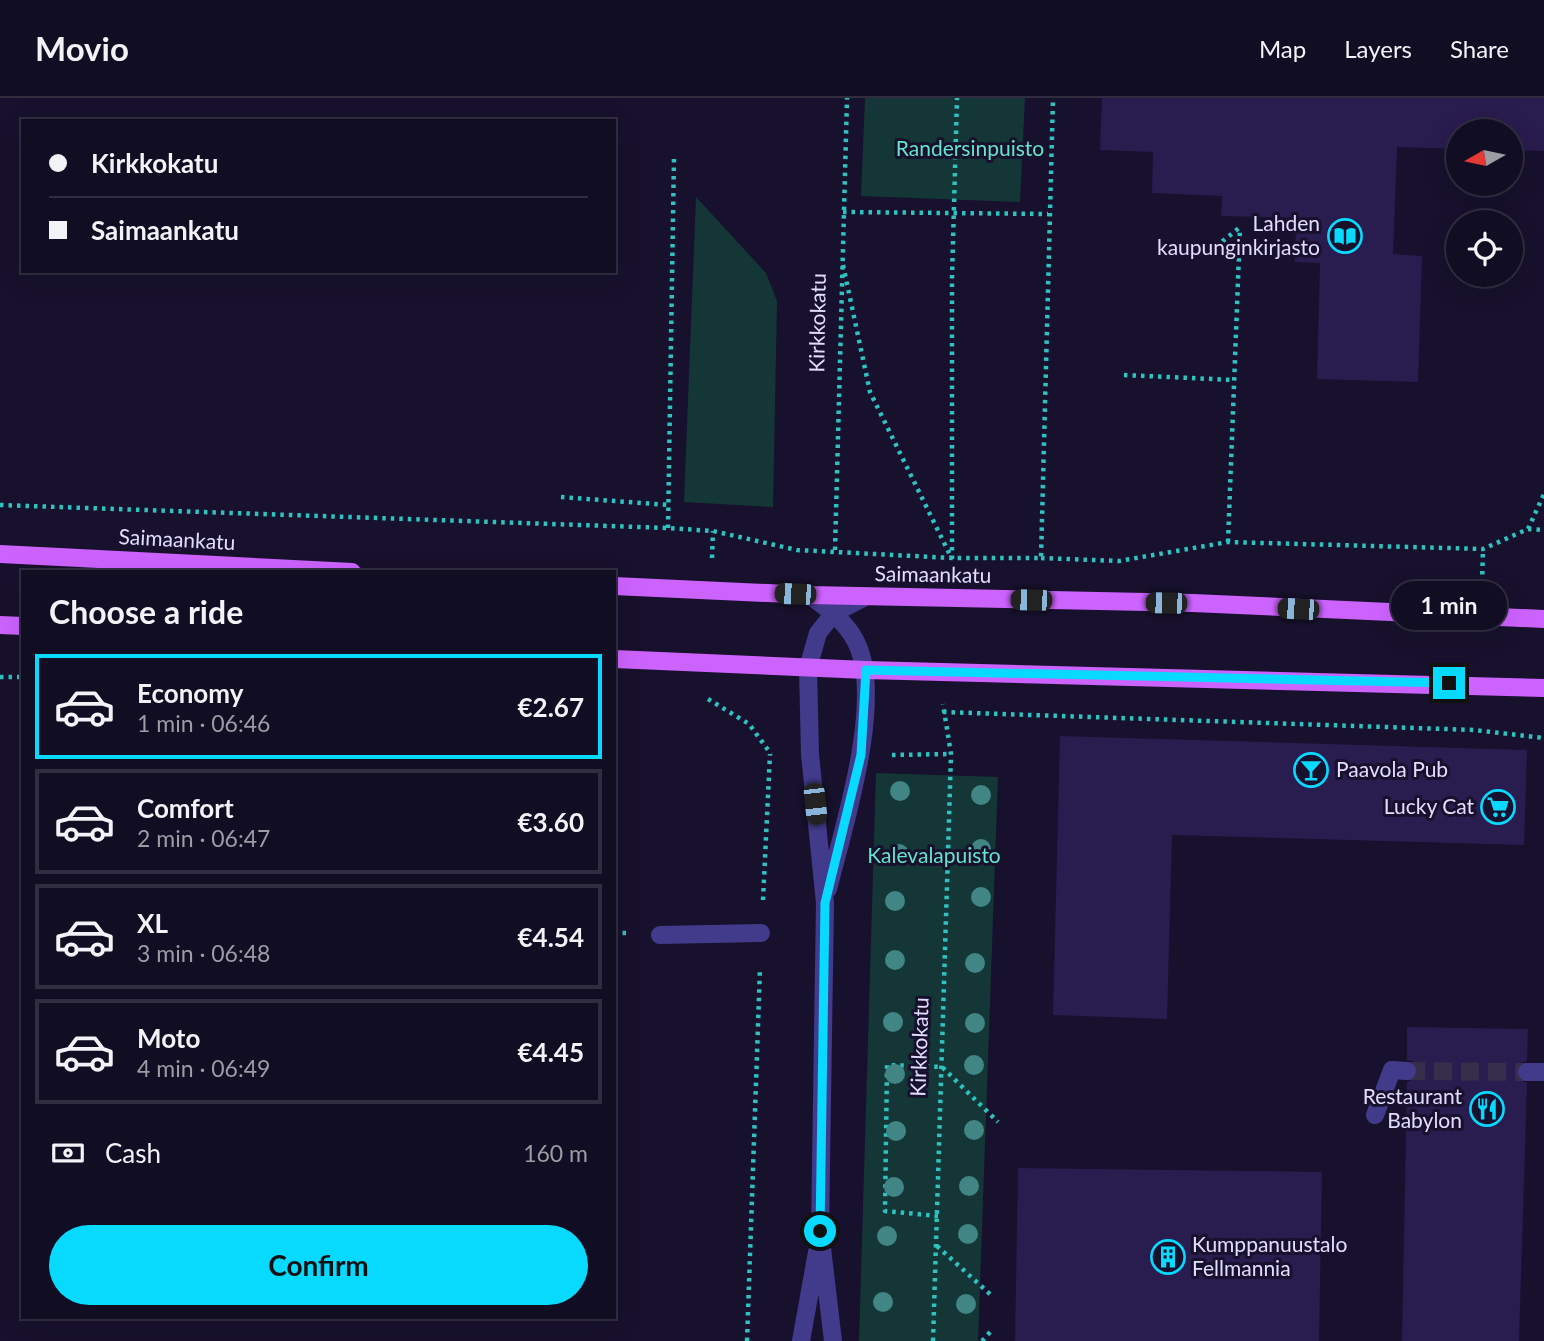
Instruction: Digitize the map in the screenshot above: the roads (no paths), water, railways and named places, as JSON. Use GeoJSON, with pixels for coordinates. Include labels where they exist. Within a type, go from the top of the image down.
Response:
{"type":"FeatureCollection","features":[{"type":"Feature","properties":{"kind":"main road","name":"Saimaankatu"},"geometry":{"type":"LineString","coordinates":[[0,554],[313,570]]}},
{"type":"Feature","properties":{"kind":"main road","name":"Saimaankatu"},"geometry":{"type":"LineString","coordinates":[[616,586],[809,595],[1194,604],[1544,619]]}},
{"type":"Feature","properties":{"kind":"main road"},"geometry":{"type":"LineString","coordinates":[[0,625],[21,626]]}},
{"type":"Feature","properties":{"kind":"main road"},"geometry":{"type":"LineString","coordinates":[[616,659],[866,670],[1544,688]]}},
{"type":"Feature","properties":{"kind":"street"},"geometry":{"type":"LineString","coordinates":[[809,595],[834,613],[855,640],[866,670],[861,755],[825,903]]}},
{"type":"Feature","properties":{"kind":"street"},"geometry":{"type":"LineString","coordinates":[[833,1341],[820,1231],[825,903],[810,754],[808,668],[818,634],[834,613],[867,596]]}},
{"type":"Feature","properties":{"kind":"street"},"geometry":{"type":"LineString","coordinates":[[660,934],[761,933]]}},
{"type":"Feature","properties":{"kind":"street"},"geometry":{"type":"LineString","coordinates":[[1375,1115],[1392,1070],[1407,1071]]}},
{"type":"Feature","properties":{"kind":"street"},"geometry":{"type":"LineString","coordinates":[[801,1341],[820,1231]]}},
{"type":"Feature","properties":{"kind":"tunnel"},"geometry":{"type":"LineString","coordinates":[[1407,1071],[1527,1072]]}},
{"type":"Feature","properties":{"kind":"place","name":"Lahden kaupunginkirjasto"},"geometry":{"type":"Point","coordinates":[1345,236]}},
{"type":"Feature","properties":{"kind":"place","name":"Paavola Pub"},"geometry":{"type":"Point","coordinates":[1311,770]}},
{"type":"Feature","properties":{"kind":"place","name":"Lucky Cat"},"geometry":{"type":"Point","coordinates":[1498,807]}},
{"type":"Feature","properties":{"kind":"place","name":"Restaurant Babylon"},"geometry":{"type":"Point","coordinates":[1487,1109]}},
{"type":"Feature","properties":{"kind":"place","name":"Kumppanuustalo Fellmannia"},"geometry":{"type":"Point","coordinates":[1168,1257]}},
{"type":"Feature","properties":{"kind":"park label","name":"Randersinpuisto"},"geometry":{"type":"Point","coordinates":[970,149]}},
{"type":"Feature","properties":{"kind":"park label","name":"Kalevalapuisto"},"geometry":{"type":"Point","coordinates":[934,856]}}]}
